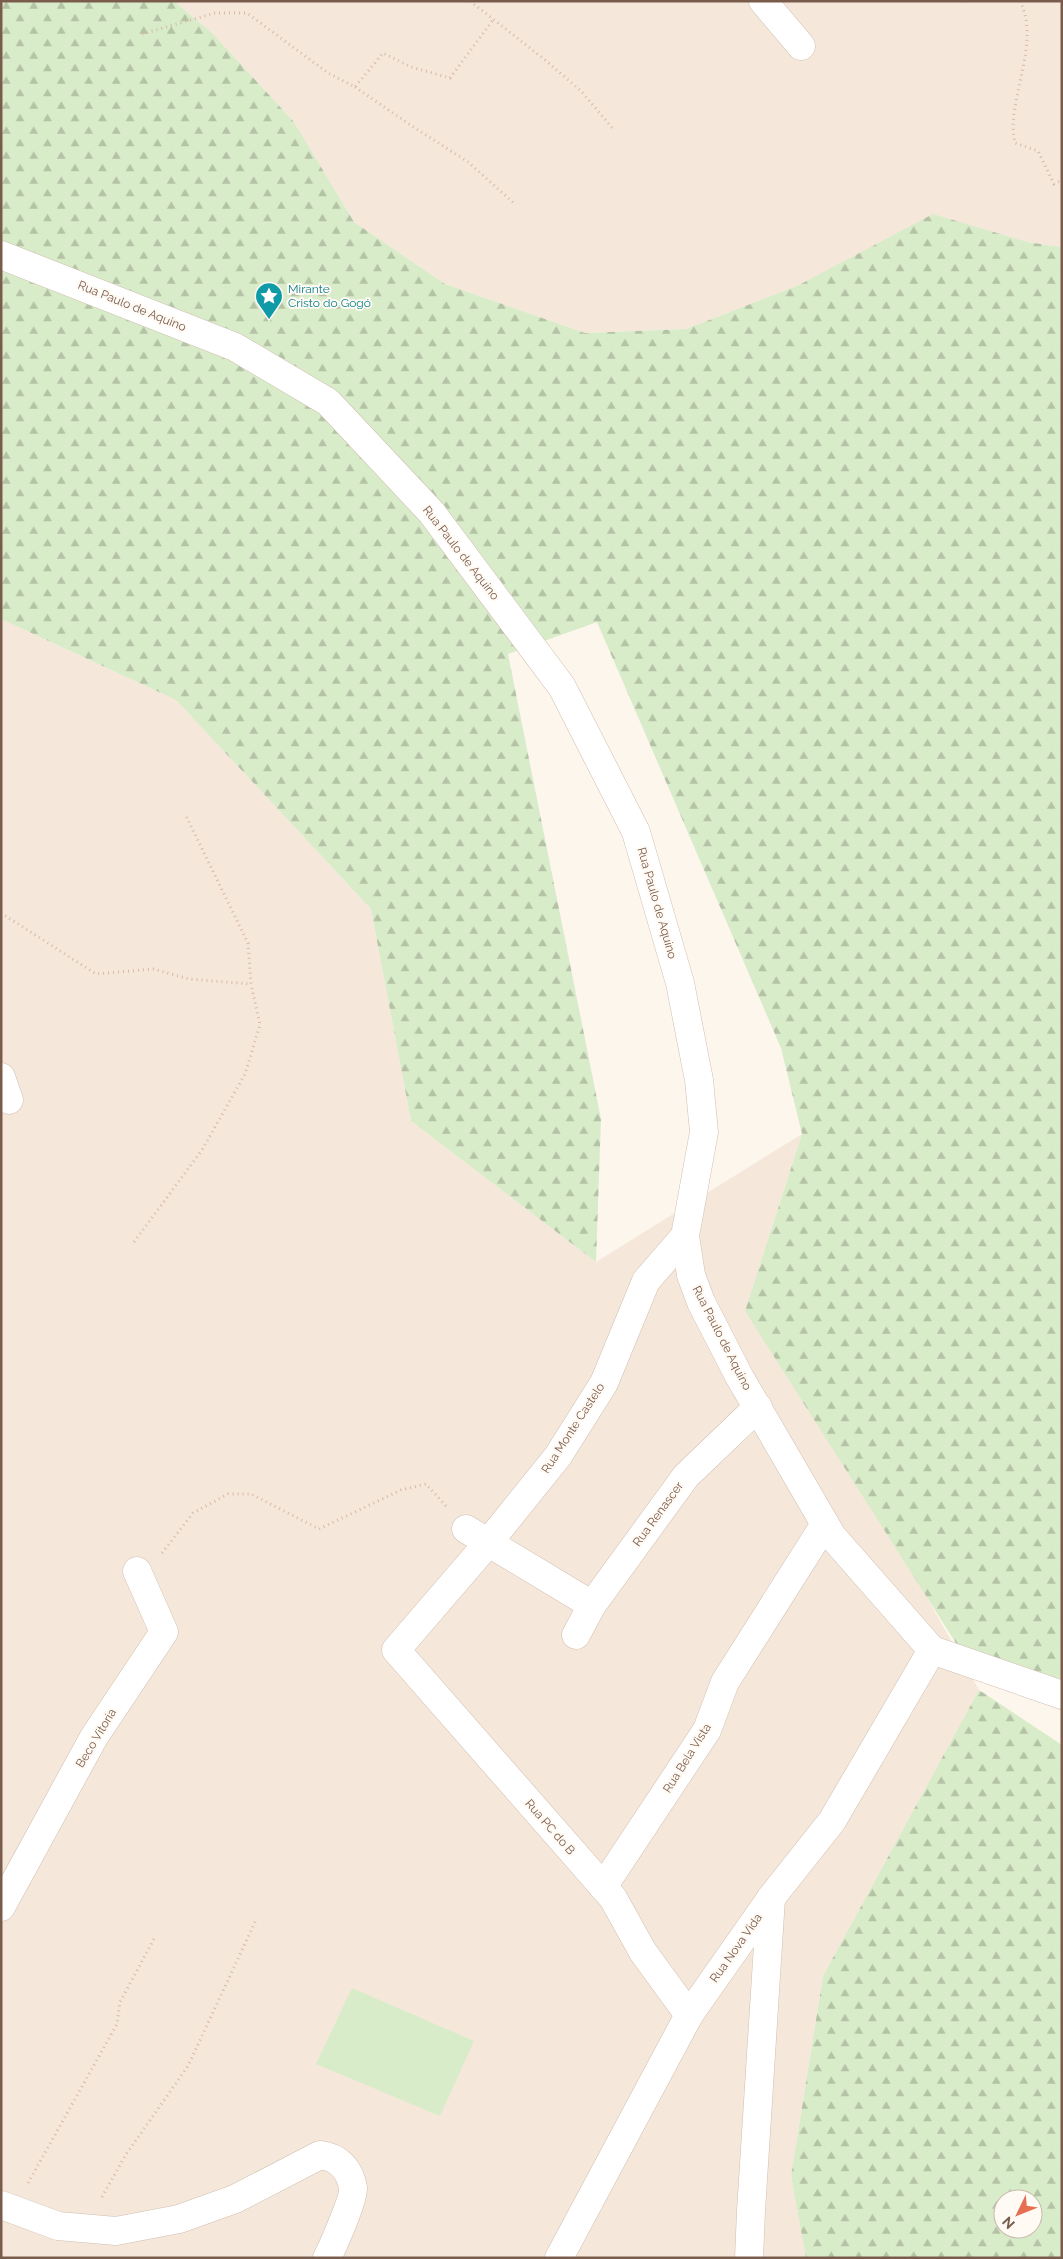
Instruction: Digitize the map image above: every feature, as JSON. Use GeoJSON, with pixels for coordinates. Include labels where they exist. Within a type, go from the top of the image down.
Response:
{"type":"FeatureCollection","features":[{"type":"Feature","properties":{"kind":"street"},"geometry":{"type":"LineString","coordinates":[[763,1],[801,46]]}},
{"type":"Feature","properties":{"kind":"street","name":"Rua Paulo de Aquino"},"geometry":{"type":"LineString","coordinates":[[1,255],[235,347],[328,402],[432,513],[562,687],[636,832],[680,983],[699,1080],[704,1132],[685,1236],[691,1275],[701,1302],[758,1407],[832,1536],[932,1650],[1062,1695]]}},
{"type":"Feature","properties":{"kind":"street","name":"Rua Monte Castelo"},"geometry":{"type":"LineString","coordinates":[[396,1650],[477,1536],[558,1456],[604,1383],[646,1281],[685,1236]]}},
{"type":"Feature","properties":{"kind":"street","name":"Rua Renascer"},"geometry":{"type":"LineString","coordinates":[[576,1635],[592,1604],[686,1476],[758,1407]]}},
{"type":"Feature","properties":{"kind":"street","name":"Rua Bela Vista"},"geometry":{"type":"LineString","coordinates":[[603,1887],[707,1730],[725,1682],[825,1524]]}},
{"type":"Feature","properties":{"kind":"street"},"geometry":{"type":"LineString","coordinates":[[477,1536],[592,1604]]}},
{"type":"Feature","properties":{"kind":"street","name":"Beco Vitoria"},"geometry":{"type":"LineString","coordinates":[[1,1907],[94,1737],[164,1632],[139,1574]]}},
{"type":"Feature","properties":{"kind":"street","name":"Rua PC do B"},"geometry":{"type":"LineString","coordinates":[[396,1650],[613,1898],[643,1952],[689,2015]]}},
{"type":"Feature","properties":{"kind":"street","name":"Rua Nova Vida"},"geometry":{"type":"LineString","coordinates":[[559,2258],[689,2015],[771,1898],[832,1821],[932,1650]]}},
{"type":"Feature","properties":{"kind":"street"},"geometry":{"type":"LineString","coordinates":[[749,2258],[750,2210],[771,1898]]}},
{"type":"Feature","properties":{"kind":"street"},"geometry":{"type":"LineString","coordinates":[[7,2207],[58,2226],[116,2231],[179,2219],[235,2199],[320,2155],[330,2156],[346,2167],[353,2189],[335,2242],[327,2258]]}},
{"type":"Feature","properties":{"kind":"path"},"geometry":{"type":"LineString","coordinates":[[470,1],[544,59],[581,91],[614,130]]}},
{"type":"Feature","properties":{"kind":"path"},"geometry":{"type":"LineString","coordinates":[[1020,1],[1026,14],[1024,64],[1012,129],[1015,143],[1038,151],[1054,184],[1062,180]]}},
{"type":"Feature","properties":{"kind":"path"},"geometry":{"type":"LineString","coordinates":[[142,34],[215,13],[247,13],[328,73],[356,87],[468,162],[516,205]]}},
{"type":"Feature","properties":{"kind":"path"},"geometry":{"type":"LineString","coordinates":[[356,87],[382,53],[412,67],[450,78],[493,20]]}},
{"type":"Feature","properties":{"kind":"path"},"geometry":{"type":"LineString","coordinates":[[134,1242],[202,1150],[245,1074],[260,1025],[251,984],[248,943],[185,814]]}},
{"type":"Feature","properties":{"kind":"path"},"geometry":{"type":"LineString","coordinates":[[1,913],[96,974],[153,969],[189,979],[251,984]]}},
{"type":"Feature","properties":{"kind":"path"},"geometry":{"type":"LineString","coordinates":[[139,1574],[176,1537],[193,1513],[228,1494],[251,1494],[320,1529],[401,1490],[426,1484],[477,1536]]}},
{"type":"Feature","properties":{"kind":"path"},"geometry":{"type":"LineString","coordinates":[[85,2229],[124,2156],[188,2066],[256,1920]]}},
{"type":"Feature","properties":{"kind":"path"},"geometry":{"type":"LineString","coordinates":[[7,2207],[117,2024],[120,2002],[156,1937]]}},
{"type":"Feature","properties":{"kind":"shaded area"},"geometry":{"type":"Polygon","coordinates":[[[174,1],[1062,1],[1062,247],[1027,242],[799,285],[686,329],[585,333],[445,284],[354,222],[294,122],[212,33],[174,1]]]}},
{"type":"Feature","properties":{"kind":"shaded area"},"geometry":{"type":"Polygon","coordinates":[[[1,619],[176,700],[371,909],[411,1121],[596,1262],[802,1134],[745,1311],[913,1573],[979,1690],[823,1976],[791,2176],[806,2258],[1,2258],[1,619]]]}},
{"type":"Feature","properties":{"kind":"green space"},"geometry":{"type":"Polygon","coordinates":[[[1,1],[174,1],[212,33],[294,122],[354,222],[445,284],[585,333],[686,329],[799,285],[933,214],[1027,242],[1062,247],[1062,1695],[968,1662],[745,1311],[802,1134],[781,1048],[597,622],[508,654],[601,1119],[596,1262],[411,1121],[371,909],[176,700],[1,619],[1,1]]]}},
{"type":"Feature","properties":{"kind":"green space"},"geometry":{"type":"Polygon","coordinates":[[[979,1690],[1062,1745],[1062,2258],[806,2258],[791,2176],[823,1976],[979,1690]]]}},
{"type":"Feature","properties":{"kind":"green space"},"geometry":{"type":"Polygon","coordinates":[[[352,1988],[474,2041],[440,2116],[316,2064],[352,1988]]]}},
{"type":"Feature","properties":{"kind":"place","name":"Mirante Cristo do Gogó"},"geometry":{"type":"Point","coordinates":[269,320]}}]}
